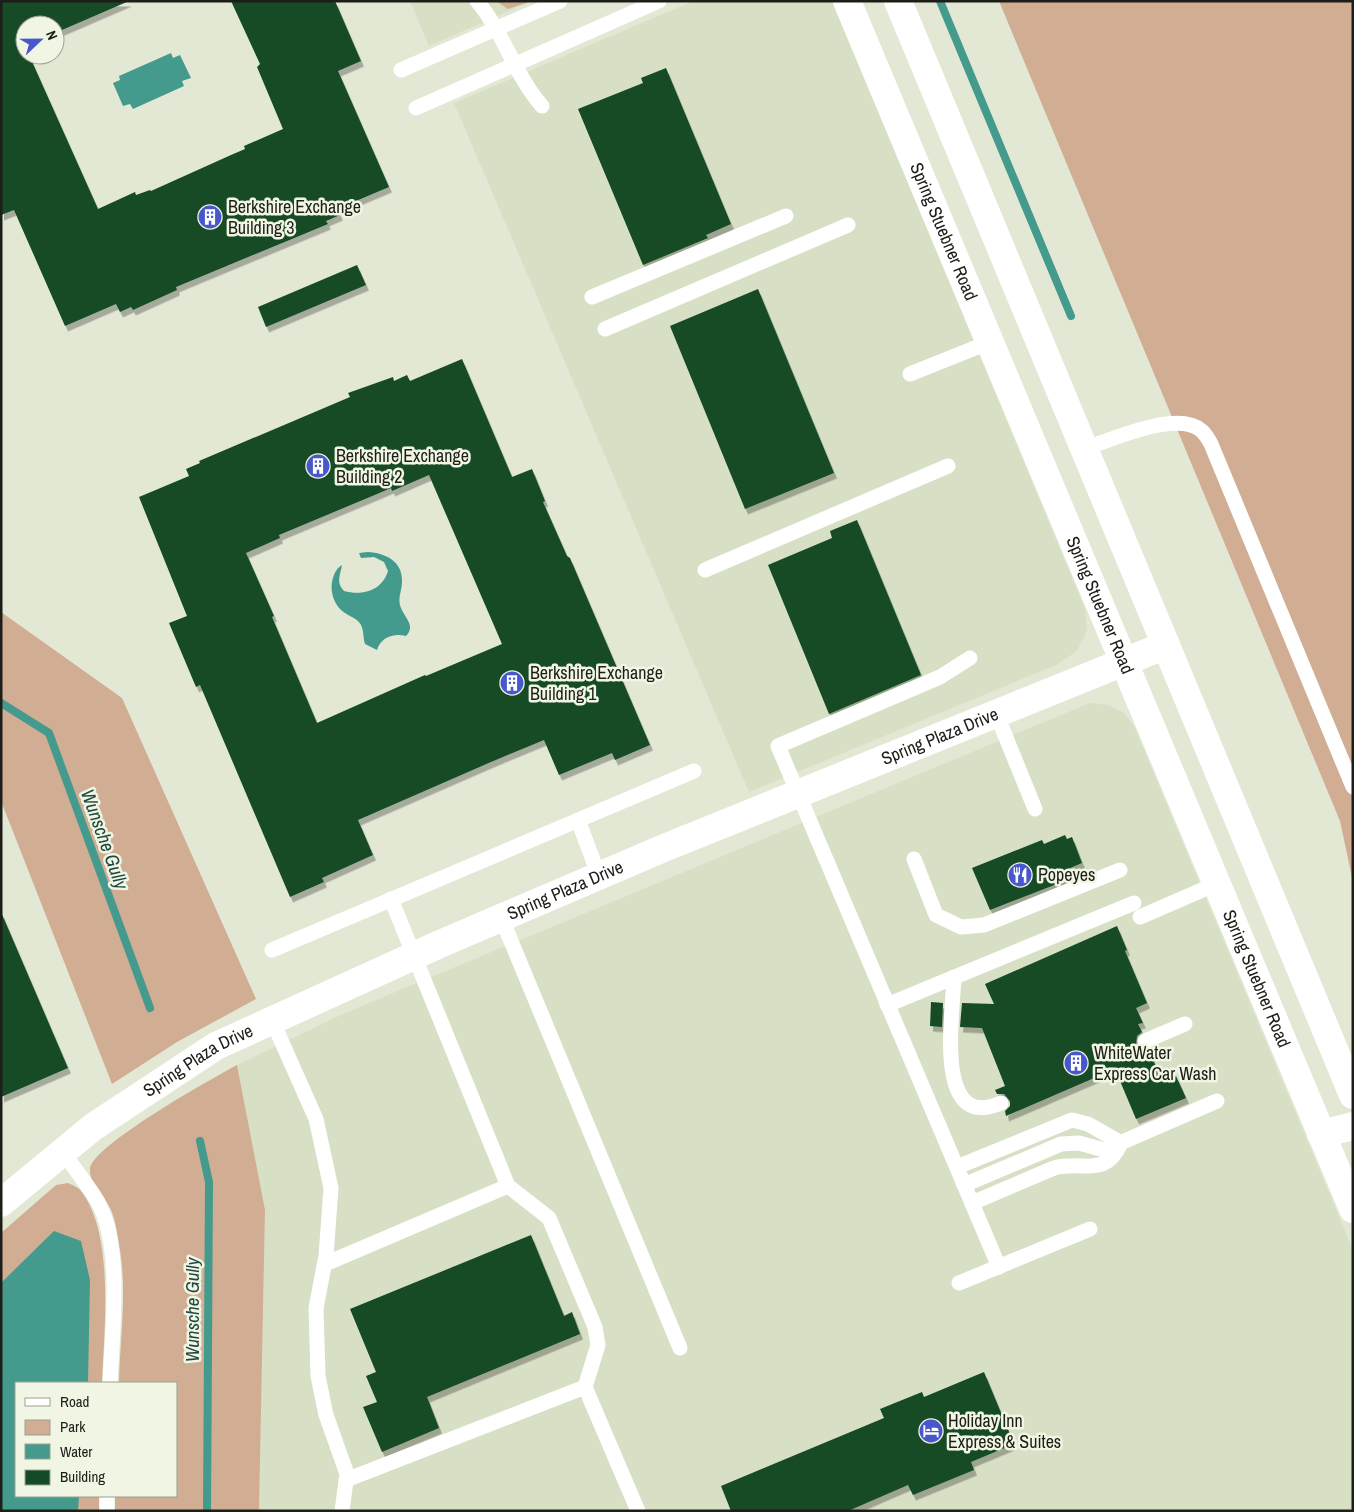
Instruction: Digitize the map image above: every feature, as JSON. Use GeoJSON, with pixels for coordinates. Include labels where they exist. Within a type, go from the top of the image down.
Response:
{"type":"FeatureCollection","features":[{"type":"Feature","properties":{"kind":"main road","name":"Spring Stuebner Road"},"geometry":{"type":"LineString","coordinates":[[847,1],[1353,1208]]}},
{"type":"Feature","properties":{"kind":"main road"},"geometry":{"type":"LineString","coordinates":[[898,1],[1353,1095]]}},
{"type":"Feature","properties":{"kind":"main road","name":"Spring Plaza Drive"},"geometry":{"type":"LineString","coordinates":[[1,1204],[93,1127],[216,1046],[414,956],[599,876],[1166,645]]}},
{"type":"Feature","properties":{"kind":"main road"},"geometry":{"type":"LineString","coordinates":[[1321,1134],[1353,1126]]}},
{"type":"Feature","properties":{"kind":"lane"},"geometry":{"type":"LineString","coordinates":[[477,1],[496,29],[526,87],[542,106]]}},
{"type":"Feature","properties":{"kind":"lane"},"geometry":{"type":"LineString","coordinates":[[401,70],[560,1]]}},
{"type":"Feature","properties":{"kind":"lane"},"geometry":{"type":"LineString","coordinates":[[416,108],[659,1]]}},
{"type":"Feature","properties":{"kind":"lane"},"geometry":{"type":"LineString","coordinates":[[592,297],[786,216]]}},
{"type":"Feature","properties":{"kind":"lane"},"geometry":{"type":"LineString","coordinates":[[605,329],[848,225]]}},
{"type":"Feature","properties":{"kind":"lane"},"geometry":{"type":"LineString","coordinates":[[910,374],[990,342]]}},
{"type":"Feature","properties":{"kind":"lane"},"geometry":{"type":"LineString","coordinates":[[1084,449],[1158,424],[1178,423],[1202,430],[1211,444],[1353,787]]}},
{"type":"Feature","properties":{"kind":"lane"},"geometry":{"type":"LineString","coordinates":[[705,570],[948,466]]}},
{"type":"Feature","properties":{"kind":"lane"},"geometry":{"type":"LineString","coordinates":[[970,658],[940,677],[778,746],[999,1267]]}},
{"type":"Feature","properties":{"kind":"lane"},"geometry":{"type":"LineString","coordinates":[[996,713],[1035,809]]}},
{"type":"Feature","properties":{"kind":"lane"},"geometry":{"type":"LineString","coordinates":[[272,950],[694,771]]}},
{"type":"Feature","properties":{"kind":"lane"},"geometry":{"type":"LineString","coordinates":[[578,820],[599,876]]}},
{"type":"Feature","properties":{"kind":"lane"},"geometry":{"type":"LineString","coordinates":[[914,860],[936,915],[961,927],[984,925],[1120,870]]}},
{"type":"Feature","properties":{"kind":"lane"},"geometry":{"type":"LineString","coordinates":[[887,1005],[954,977],[1137,910],[1216,884]]}},
{"type":"Feature","properties":{"kind":"lane"},"geometry":{"type":"LineString","coordinates":[[391,899],[508,1186],[549,1218],[595,1327],[598,1345],[585,1387],[638,1511]]}},
{"type":"Feature","properties":{"kind":"lane"},"geometry":{"type":"LineString","coordinates":[[501,918],[680,1348]]}},
{"type":"Feature","properties":{"kind":"lane"},"geometry":{"type":"LineString","coordinates":[[954,977],[950,1070],[962,1101],[974,1108],[991,1107],[1001,1103]]}},
{"type":"Feature","properties":{"kind":"lane"},"geometry":{"type":"LineString","coordinates":[[272,1020],[316,1119],[331,1188],[330,1216],[316,1308],[318,1376],[326,1416],[347,1474],[342,1511]]}},
{"type":"Feature","properties":{"kind":"lane"},"geometry":{"type":"LineString","coordinates":[[1145,1041],[1185,1024]]}},
{"type":"Feature","properties":{"kind":"lane"},"geometry":{"type":"LineString","coordinates":[[964,1185],[1061,1144],[1079,1143],[1104,1150],[1217,1100]]}},
{"type":"Feature","properties":{"kind":"lane"},"geometry":{"type":"LineString","coordinates":[[957,1167],[1072,1120],[1088,1124],[1121,1142]]}},
{"type":"Feature","properties":{"kind":"lane"},"geometry":{"type":"LineString","coordinates":[[972,1203],[1054,1168],[1068,1164],[1091,1168],[1104,1164],[1115,1156],[1121,1142]]}},
{"type":"Feature","properties":{"kind":"lane"},"geometry":{"type":"LineString","coordinates":[[63,1152],[98,1203],[109,1235],[114,1263],[110,1382]]}},
{"type":"Feature","properties":{"kind":"lane"},"geometry":{"type":"LineString","coordinates":[[324,1264],[508,1186]]}},
{"type":"Feature","properties":{"kind":"lane"},"geometry":{"type":"LineString","coordinates":[[958,1284],[1090,1229]]}},
{"type":"Feature","properties":{"kind":"lane"},"geometry":{"type":"LineString","coordinates":[[346,1480],[585,1387]]}},
{"type":"Feature","properties":{"kind":"lane"},"geometry":{"type":"LineString","coordinates":[[107,1511],[108,1497]]}},
{"type":"Feature","properties":{"kind":"shaded area"},"geometry":{"type":"Polygon","coordinates":[[[410,1],[532,1],[429,46],[410,1]]]}},
{"type":"Feature","properties":{"kind":"shaded area"},"geometry":{"type":"Polygon","coordinates":[[[693,1],[832,1],[1085,609],[1087,631],[1077,651],[1056,665],[749,792],[454,103],[693,1]]]}},
{"type":"Feature","properties":{"kind":"shaded area"},"geometry":{"type":"Polygon","coordinates":[[[1090,703],[1109,705],[1124,713],[1134,726],[1353,1250],[1353,1511],[259,1511],[265,1210],[237,1065],[345,1013],[1090,703]]]}},
{"type":"Feature","properties":{"kind":"green space"},"geometry":{"type":"Polygon","coordinates":[[[496,1],[532,1],[508,9],[496,1]]]}},
{"type":"Feature","properties":{"kind":"green space"},"geometry":{"type":"Polygon","coordinates":[[[999,1],[1353,1],[1353,882],[1340,821],[999,1]]]}},
{"type":"Feature","properties":{"kind":"green space"},"geometry":{"type":"Polygon","coordinates":[[[1,612],[122,698],[256,999],[177,1042],[112,1084],[1,801],[1,612]]]}},
{"type":"Feature","properties":{"kind":"green space"},"geometry":{"type":"Polygon","coordinates":[[[237,1065],[265,1210],[259,1511],[115,1511],[115,1497],[178,1497],[178,1382],[119,1382],[123,1300],[120,1250],[113,1214],[92,1180],[90,1169],[96,1158],[110,1145],[131,1129],[237,1065]]]}},
{"type":"Feature","properties":{"kind":"green space"},"geometry":{"type":"Polygon","coordinates":[[[68,1183],[81,1191],[92,1210],[99,1232],[105,1284],[102,1382],[15,1382],[15,1497],[99,1497],[99,1511],[1,1511],[1,1233],[56,1185],[68,1183]]]}},
{"type":"Feature","properties":{"kind":"water"},"geometry":{"type":"Polygon","coordinates":[[[171,53],[173,58],[180,55],[191,78],[182,81],[184,86],[133,109],[130,104],[123,106],[113,83],[120,80],[119,76],[171,53]]]}},
{"type":"Feature","properties":{"kind":"water"},"geometry":{"type":"Polygon","coordinates":[[[368,552],[386,556],[400,569],[402,582],[399,599],[400,605],[410,625],[406,636],[388,637],[377,650],[365,644],[360,623],[341,610],[335,602],[332,588],[337,569],[342,565],[339,582],[344,591],[364,592],[371,590],[381,583],[388,571],[384,562],[374,557],[361,558],[359,553],[368,552]]]}},
{"type":"Feature","properties":{"kind":"water"},"geometry":{"type":"Polygon","coordinates":[[[54,1231],[81,1241],[90,1280],[88,1382],[15,1382],[15,1497],[79,1497],[78,1511],[1,1511],[1,1283],[54,1231]]]}},
{"type":"Feature","properties":{"kind":"building"},"geometry":{"type":"Polygon","coordinates":[[[1,1],[129,1],[65,29],[65,15],[15,15],[15,65],[33,65],[98,209],[135,192],[136,195],[151,191],[245,149],[244,146],[283,129],[257,67],[260,64],[231,1],[335,1],[361,61],[338,71],[389,187],[337,209],[340,215],[326,221],[328,224],[176,287],[177,290],[133,310],[131,307],[120,312],[116,304],[65,326],[14,210],[1,215],[1,1]]]}},
{"type":"Feature","properties":{"kind":"building"},"geometry":{"type":"Polygon","coordinates":[[[666,68],[731,224],[706,235],[708,238],[643,265],[578,109],[643,83],[641,78],[666,68]]]}},
{"type":"Feature","properties":{"kind":"building"},"geometry":{"type":"Polygon","coordinates":[[[357,265],[366,285],[266,327],[258,307],[357,265]]]}},
{"type":"Feature","properties":{"kind":"building"},"geometry":{"type":"Polygon","coordinates":[[[758,289],[834,473],[745,509],[670,326],[758,289]]]}},
{"type":"Feature","properties":{"kind":"building","name":"Berkshire Exchange Building 1"},"geometry":{"type":"Polygon","coordinates":[[[462,359],[512,477],[532,469],[545,501],[543,502],[567,556],[570,558],[650,745],[615,760],[612,753],[559,775],[544,740],[491,762],[358,820],[373,855],[322,878],[324,882],[290,897],[200,685],[196,687],[169,623],[187,616],[139,497],[189,476],[186,469],[200,463],[199,461],[350,397],[348,393],[393,377],[394,381],[407,375],[410,381],[462,359]],[[429,475],[392,491],[391,488],[279,535],[280,538],[246,553],[274,616],[272,617],[317,723],[425,675],[502,644],[429,475]]]}},
{"type":"Feature","properties":{"kind":"building"},"geometry":{"type":"Polygon","coordinates":[[[857,520],[921,675],[829,714],[768,565],[832,538],[830,531],[857,520]]]}},
{"type":"Feature","properties":{"kind":"building","name":"Popeyes"},"geometry":{"type":"Polygon","coordinates":[[[1065,835],[1067,839],[1072,837],[1082,863],[1063,871],[1067,880],[990,910],[972,868],[1042,840],[1044,844],[1065,835]]]}},
{"type":"Feature","properties":{"kind":"building"},"geometry":{"type":"Polygon","coordinates":[[[1,912],[68,1068],[1,1097],[1,912]]]}},
{"type":"Feature","properties":{"kind":"building"},"geometry":{"type":"Polygon","coordinates":[[[1117,926],[1127,950],[1125,951],[1147,1003],[1136,1008],[1143,1023],[1138,1024],[1142,1032],[1137,1036],[1136,1044],[1140,1049],[1149,1050],[1158,1072],[1170,1068],[1174,1078],[1176,1076],[1186,1098],[1136,1119],[1115,1069],[1006,1116],[1005,1111],[1010,1106],[1010,1101],[1004,1094],[997,1094],[995,1090],[1005,1086],[982,1028],[960,1027],[962,1003],[994,1004],[985,984],[1117,926]]]}},
{"type":"Feature","properties":{"kind":"building"},"geometry":{"type":"Polygon","coordinates":[[[931,1002],[943,1003],[942,1027],[930,1026],[931,1002]]]}},
{"type":"Feature","properties":{"kind":"building"},"geometry":{"type":"Polygon","coordinates":[[[531,1235],[564,1316],[572,1312],[580,1334],[427,1397],[439,1428],[382,1452],[363,1407],[377,1402],[366,1376],[376,1372],[350,1309],[531,1235]]]}},
{"type":"Feature","properties":{"kind":"building","name":"Holiday Inn Express & Suites"},"geometry":{"type":"Polygon","coordinates":[[[984,1372],[1014,1444],[971,1462],[974,1470],[913,1495],[908,1485],[848,1511],[731,1511],[721,1486],[884,1418],[880,1409],[922,1392],[924,1397],[984,1372]]]}},
{"type":"Feature","properties":{"kind":"waterway"},"geometry":{"type":"LineString","coordinates":[[940,1],[1071,316]]}},
{"type":"Feature","properties":{"kind":"waterway","name":"Wunsche Gully"},"geometry":{"type":"LineString","coordinates":[[1,703],[49,733],[150,1008]]}},
{"type":"Feature","properties":{"kind":"waterway","name":"Wunsche Gully"},"geometry":{"type":"LineString","coordinates":[[200,1141],[209,1182],[207,1511]]}},
{"type":"Feature","properties":{"kind":"place","name":"Berkshire Exchange Building 3"},"geometry":{"type":"Point","coordinates":[210,217]}},
{"type":"Feature","properties":{"kind":"place","name":"Berkshire Exchange Building 2"},"geometry":{"type":"Point","coordinates":[318,466]}},
{"type":"Feature","properties":{"kind":"place","name":"Berkshire Exchange Building 1"},"geometry":{"type":"Point","coordinates":[512,683]}},
{"type":"Feature","properties":{"kind":"place","name":"Popeyes"},"geometry":{"type":"Point","coordinates":[1020,875]}},
{"type":"Feature","properties":{"kind":"place","name":"WhiteWater Express Car Wash"},"geometry":{"type":"Point","coordinates":[1076,1063]}},
{"type":"Feature","properties":{"kind":"place","name":"Holiday Inn Express & Suites"},"geometry":{"type":"Point","coordinates":[931,1431]}}]}
